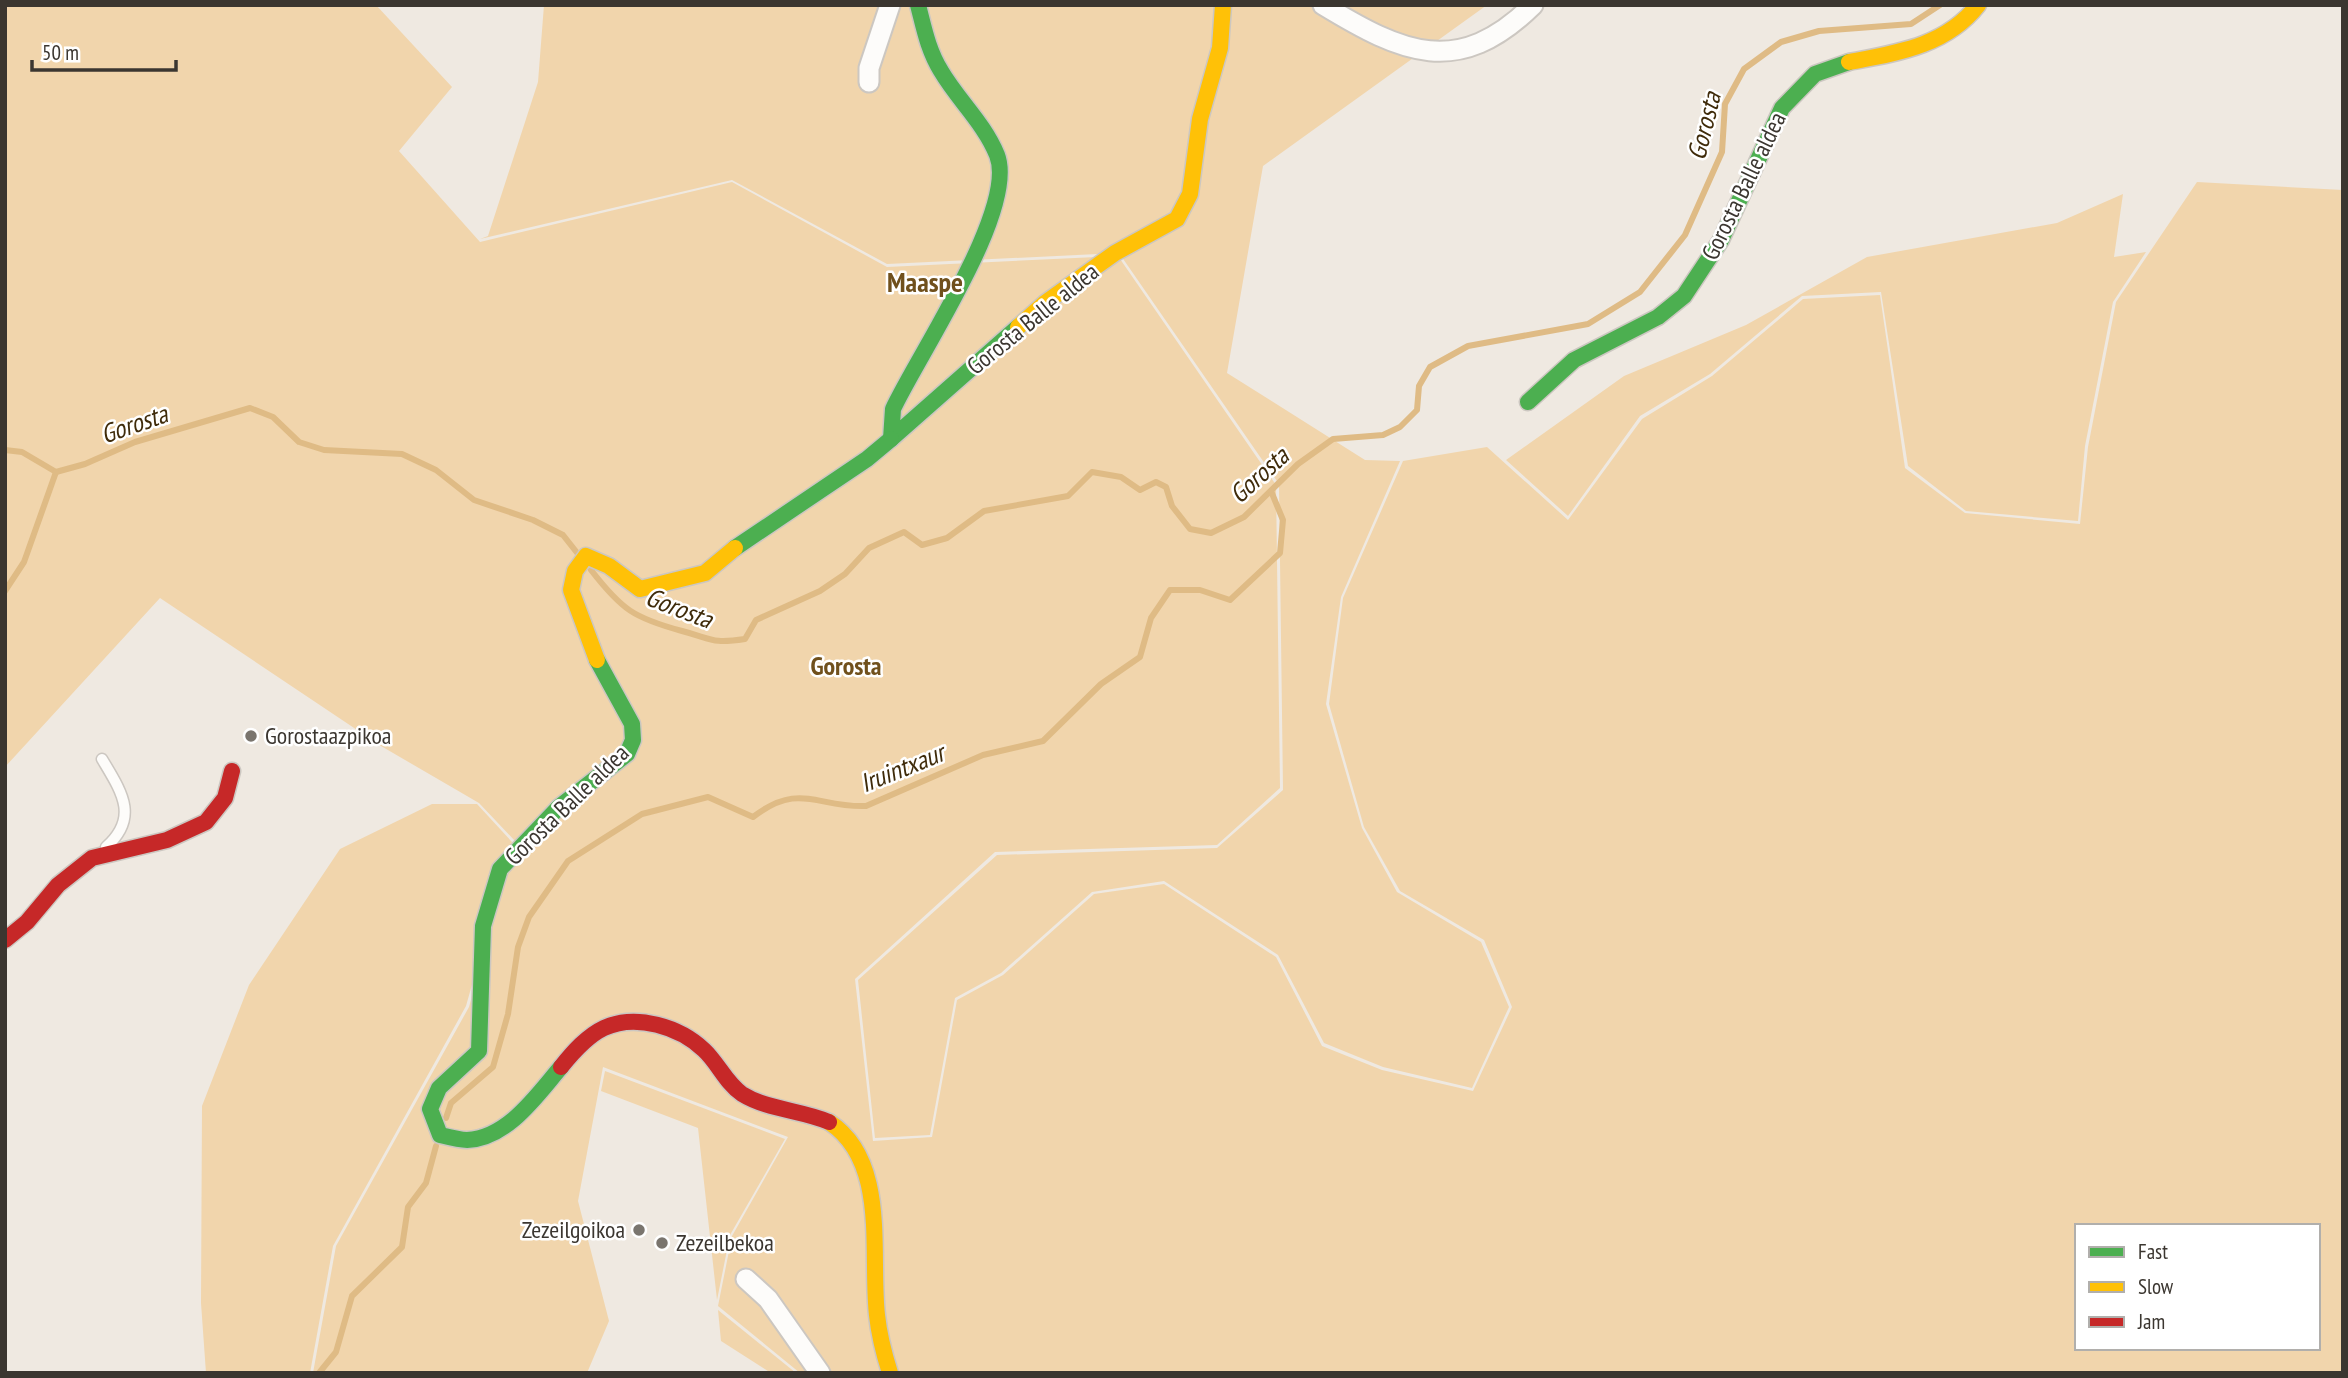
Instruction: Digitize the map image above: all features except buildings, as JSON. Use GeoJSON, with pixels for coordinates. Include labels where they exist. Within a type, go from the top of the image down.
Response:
{"type":"FeatureCollection","features":[{"type":"Feature","properties":{"kind":"street"},"geometry":{"type":"LineString","coordinates":[[869,82],[869,68],[890,5]]}},
{"type":"Feature","properties":{"kind":"street","name":"Gorosta Balle aldea"},"geometry":{"type":"LineString","coordinates":[[891,439],[887,425],[893,408],[909,383],[976,252],[1001,183],[1001,167],[996,153],[934,59],[918,5]]}},
{"type":"Feature","properties":{"kind":"street","name":"Gorosta Balle aldea"},"geometry":{"type":"LineString","coordinates":[[890,1373],[877,1321],[868,1177],[859,1153],[839,1129],[815,1116],[790,1112],[743,1094],[695,1041],[644,1022],[602,1029],[580,1048],[515,1120],[470,1142],[455,1141],[440,1135],[430,1110],[439,1088],[479,1051],[482,1029],[483,926],[500,869],[559,807],[627,754],[633,740],[632,724],[590,646],[571,590],[575,570],[586,556],[609,566],[640,589],[705,573],[745,540],[867,459],[1045,303],[1115,253],[1177,219],[1190,194],[1200,118],[1220,48],[1223,5]]}},
{"type":"Feature","properties":{"kind":"street"},"geometry":{"type":"LineString","coordinates":[[1323,5],[1368,33],[1429,52],[1448,53],[1494,36],[1533,5]]}},
{"type":"Feature","properties":{"kind":"street","name":"Gorosta Balle aldea"},"geometry":{"type":"LineString","coordinates":[[1528,402],[1544,382],[1568,364],[1606,341],[1660,317],[1685,295],[1707,263],[1750,178],[1770,127],[1795,89],[1819,71],[1941,38],[1953,31],[1978,5]]}},
{"type":"Feature","properties":{"kind":"street"},"geometry":{"type":"LineString","coordinates":[[5,940],[27,922],[58,885],[92,859],[167,840],[206,822],[225,798],[232,771]]}},
{"type":"Feature","properties":{"kind":"street"},"geometry":{"type":"LineString","coordinates":[[746,1279],[768,1299],[820,1373]]}},
{"type":"Feature","properties":{"kind":"lane"},"geometry":{"type":"LineString","coordinates":[[92,859],[124,827],[126,807],[121,792],[102,759]]}},
{"type":"Feature","properties":{"kind":"shaded area"},"geometry":{"type":"Polygon","coordinates":[[[5,5],[376,5],[452,87],[399,151],[480,242],[732,182],[887,267],[1118,256],[1276,485],[1280,788],[1217,845],[995,852],[855,979],[873,1141],[932,1137],[957,1000],[1003,975],[1094,894],[1164,884],[1276,957],[1322,1046],[1382,1070],[1473,1091],[1512,1007],[1484,940],[1400,891],[1364,827],[1329,704],[1343,598],[1403,461],[1487,447],[1568,520],[1642,419],[1712,376],[1803,299],[1880,295],[1905,468],[1965,513],[2080,524],[2088,447],[2116,302],[2197,182],[2343,190],[2343,1373],[800,1373],[718,1306],[732,1236],[788,1137],[603,1067],[578,1201],[609,1321],[587,1373],[313,1373],[336,1246],[469,1007],[515,841],[479,803],[381,746],[160,598],[5,767],[5,5]]]}},
{"type":"Feature","properties":{"kind":"shaded area"},"geometry":{"type":"Polygon","coordinates":[[[544,5],[1487,5],[1263,166],[1227,373],[1365,460],[1400,461],[1341,597],[1326,704],[1362,828],[1397,892],[1481,942],[1509,1007],[1472,1088],[1383,1067],[1324,1043],[1278,955],[1164,881],[1092,892],[1001,973],[955,998],[930,1135],[875,1138],[858,980],[997,855],[1217,848],[1283,790],[1279,484],[1119,253],[887,264],[732,180],[480,239],[488,236],[538,82],[544,5]]]}},
{"type":"Feature","properties":{"kind":"shaded area"},"geometry":{"type":"Polygon","coordinates":[[[2123,194],[2114,257],[2146,252],[2113,302],[2085,446],[2078,521],[1966,511],[1908,466],[1881,292],[1802,296],[1710,374],[1640,416],[1568,516],[1506,460],[1624,376],[1746,325],[1867,257],[2057,223],[2123,194]]]}},
{"type":"Feature","properties":{"kind":"shaded area"},"geometry":{"type":"Polygon","coordinates":[[[432,804],[477,804],[512,842],[466,1006],[333,1246],[310,1373],[206,1373],[201,1303],[202,1106],[249,985],[340,849],[432,804]]]}},
{"type":"Feature","properties":{"kind":"shaded area"},"geometry":{"type":"Polygon","coordinates":[[[605,1071],[785,1139],[730,1235],[717,1300],[698,1128],[601,1091],[605,1071]]]}},
{"type":"Feature","properties":{"kind":"shaded area"},"geometry":{"type":"Polygon","coordinates":[[[718,1310],[796,1373],[771,1373],[721,1341],[718,1310]]]}},
{"type":"Feature","properties":{"kind":"waterway","name":"Gorosta"},"geometry":{"type":"LineString","coordinates":[[591,570],[612,595],[640,617],[725,641],[745,639],[756,620],[820,591],[845,574],[869,548],[904,532],[922,545],[947,538],[984,511],[1068,496],[1092,472],[1121,477],[1140,490],[1156,482],[1166,487],[1172,506],[1190,529],[1211,533],[1244,517],[1298,464],[1333,439],[1383,435],[1400,427],[1417,410],[1419,386],[1430,367],[1468,346],[1588,324],[1640,292],[1685,235],[1722,152],[1725,104],[1744,69],[1781,42],[1819,31],[1911,24],[1940,5]]}},
{"type":"Feature","properties":{"kind":"waterway","name":"Gorosta"},"geometry":{"type":"LineString","coordinates":[[56,472],[85,464],[135,442],[250,408],[273,417],[299,442],[324,450],[402,454],[436,470],[474,500],[533,520],[563,535],[578,554]]}},
{"type":"Feature","properties":{"kind":"waterway"},"geometry":{"type":"LineString","coordinates":[[5,450],[22,452],[56,472]]}},
{"type":"Feature","properties":{"kind":"waterway"},"geometry":{"type":"LineString","coordinates":[[5,591],[24,562],[56,472]]}},
{"type":"Feature","properties":{"kind":"waterway","name":"Iruintxaur"},"geometry":{"type":"LineString","coordinates":[[446,1118],[451,1103],[493,1067],[508,1014],[518,947],[529,917],[568,861],[642,814],[708,797],[753,817],[769,806],[796,798],[866,806],[983,755],[1043,741],[1101,684],[1140,657],[1151,618],[1170,590],[1200,590],[1230,600],[1280,553],[1283,520],[1271,491]]}},
{"type":"Feature","properties":{"kind":"waterway","name":"Iruintxaur"},"geometry":{"type":"LineString","coordinates":[[319,1373],[336,1352],[352,1296],[402,1247],[408,1207],[426,1183],[436,1146]]}},
{"type":"Feature","properties":{"kind":"traffic: fast"},"geometry":{"type":"LineString","coordinates":[[918,5],[937,63],[992,143],[997,155],[1000,179],[993,210],[980,245],[893,409],[891,439],[1018,327]]}},
{"type":"Feature","properties":{"kind":"traffic: fast"},"geometry":{"type":"LineString","coordinates":[[1528,402],[1574,360],[1658,317],[1684,296],[1721,240],[1782,108],[1815,74],[1849,62]]}},
{"type":"Feature","properties":{"kind":"traffic: fast"},"geometry":{"type":"LineString","coordinates":[[735,548],[867,459],[891,439]]}},
{"type":"Feature","properties":{"kind":"traffic: fast"},"geometry":{"type":"LineString","coordinates":[[561,1067],[532,1102],[496,1132],[467,1140],[440,1135],[430,1109],[439,1088],[479,1051],[483,926],[500,869],[559,807],[627,754],[633,740],[632,724],[597,660]]}},
{"type":"Feature","properties":{"kind":"traffic: slow"},"geometry":{"type":"LineString","coordinates":[[1018,327],[1045,303],[1115,253],[1177,219],[1190,194],[1200,119],[1220,48],[1223,5]]}},
{"type":"Feature","properties":{"kind":"traffic: slow"},"geometry":{"type":"LineString","coordinates":[[1849,62],[1902,51],[1936,39],[1965,19],[1978,5]]}},
{"type":"Feature","properties":{"kind":"traffic: slow"},"geometry":{"type":"LineString","coordinates":[[597,660],[571,590],[575,571],[586,556],[609,566],[640,589],[705,573],[735,548]]}},
{"type":"Feature","properties":{"kind":"traffic: slow"},"geometry":{"type":"LineString","coordinates":[[829,1122],[848,1139],[861,1160],[869,1184],[875,1237],[877,1315],[890,1373]]}},
{"type":"Feature","properties":{"kind":"traffic: jam"},"geometry":{"type":"LineString","coordinates":[[5,940],[27,922],[58,885],[92,858],[167,840],[206,822],[225,798],[232,771]]}},
{"type":"Feature","properties":{"kind":"traffic: jam"},"geometry":{"type":"LineString","coordinates":[[561,1067],[575,1050],[598,1031],[616,1024],[643,1022],[670,1029],[694,1042],[709,1055],[742,1094],[763,1103],[829,1122]]}},
{"type":"Feature","properties":{"kind":"place","name":"Gorostaazpikoa"},"geometry":{"type":"Point","coordinates":[251,736]}},
{"type":"Feature","properties":{"kind":"place","name":"Zezeilgoikoa"},"geometry":{"type":"Point","coordinates":[639,1230]}},
{"type":"Feature","properties":{"kind":"place","name":"Zezeilbekoa"},"geometry":{"type":"Point","coordinates":[662,1243]}},
{"type":"Feature","properties":{"kind":"district","name":"Maaspe"},"geometry":{"type":"Point","coordinates":[925,282]}},
{"type":"Feature","properties":{"kind":"district","name":"Gorosta"},"geometry":{"type":"Point","coordinates":[846,666]}}]}
